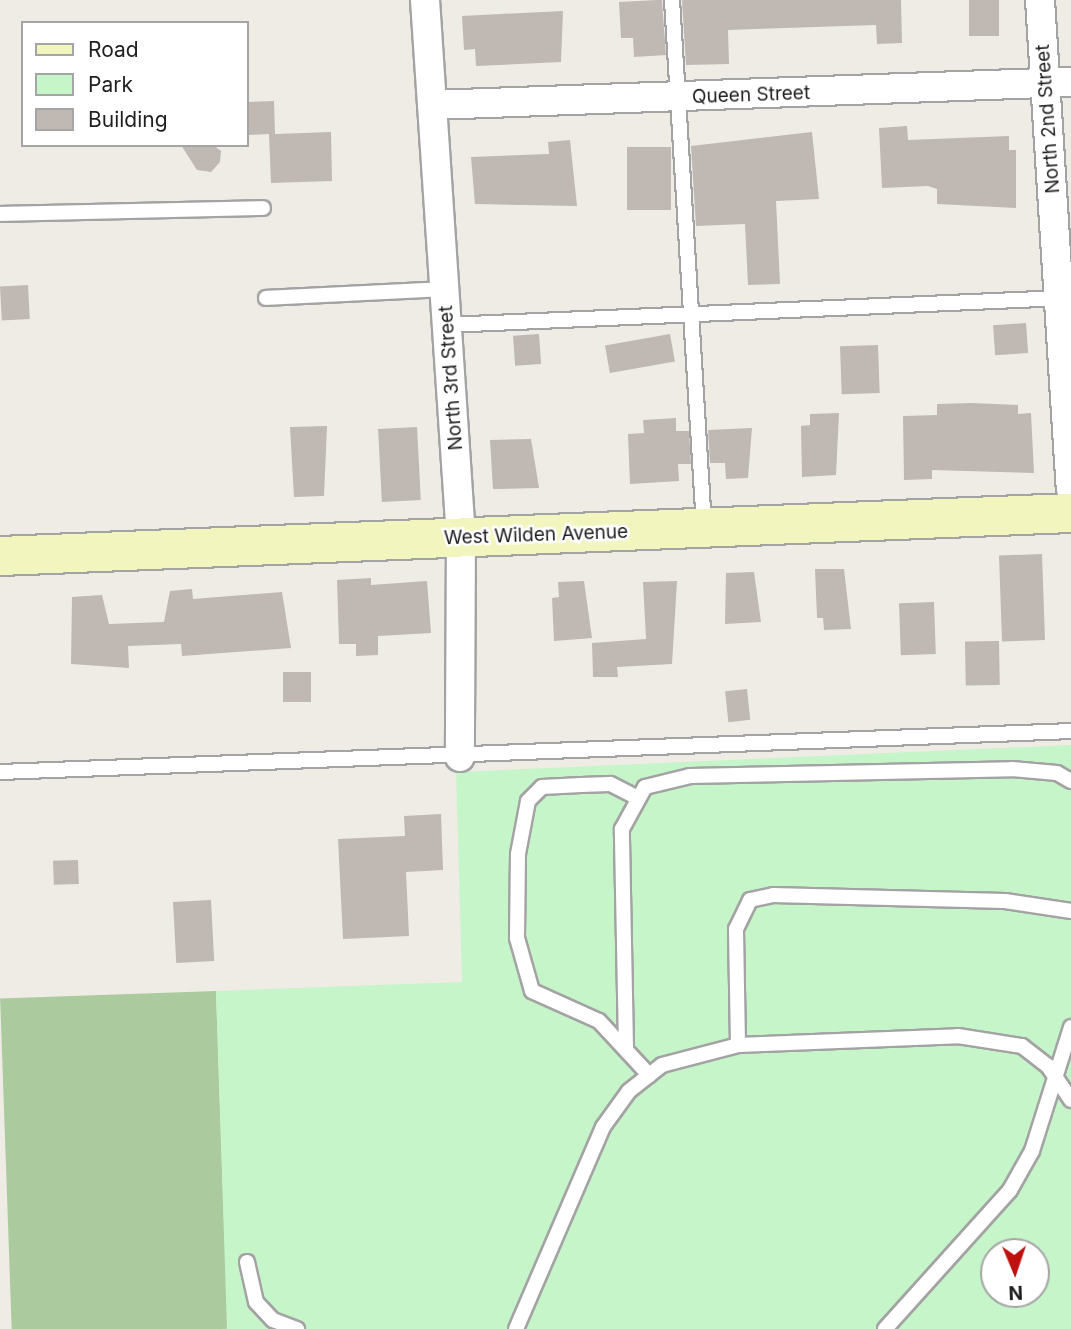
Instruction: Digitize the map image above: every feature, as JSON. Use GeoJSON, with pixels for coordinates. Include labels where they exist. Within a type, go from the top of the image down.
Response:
{"type":"FeatureCollection","features":[{"type":"Feature","properties":{"kind":"street","name":"North 3rd Street"},"geometry":{"type":"LineString","coordinates":[[425,0],[461,538],[460,757]]}},
{"type":"Feature","properties":{"kind":"street","name":"North 2nd Street"},"geometry":{"type":"LineString","coordinates":[[1040,0],[1058,83],[1071,489]]}},
{"type":"Feature","properties":{"kind":"street","name":"Queen Street"},"geometry":{"type":"LineString","coordinates":[[432,105],[1058,83]]}},
{"type":"Feature","properties":{"kind":"street","name":"West Wilden Avenue"},"geometry":{"type":"LineString","coordinates":[[0,555],[1071,513]]}},
{"type":"Feature","properties":{"kind":"lane"},"geometry":{"type":"LineString","coordinates":[[672,0],[705,528]]}},
{"type":"Feature","properties":{"kind":"lane"},"geometry":{"type":"LineString","coordinates":[[0,214],[263,208]]}},
{"type":"Feature","properties":{"kind":"lane"},"geometry":{"type":"LineString","coordinates":[[265,298],[444,289]]}},
{"type":"Feature","properties":{"kind":"lane"},"geometry":{"type":"LineString","coordinates":[[447,325],[1065,298]]}},
{"type":"Feature","properties":{"kind":"lane"},"geometry":{"type":"LineString","coordinates":[[0,772],[460,757],[1071,731]]}},
{"type":"Feature","properties":{"kind":"lane"},"geometry":{"type":"LineString","coordinates":[[626,1047],[622,829],[636,797],[645,787],[690,776],[1012,769],[1057,773],[1071,781]]}},
{"type":"Feature","properties":{"kind":"lane"},"geometry":{"type":"LineString","coordinates":[[636,797],[610,785],[542,787],[528,801],[518,854],[517,938],[531,991],[588,1014],[626,1047],[649,1075]]}},
{"type":"Feature","properties":{"kind":"lane"},"geometry":{"type":"LineString","coordinates":[[738,1045],[736,929],[750,900],[773,895],[1005,901],[1071,911]]}},
{"type":"Feature","properties":{"kind":"lane"},"geometry":{"type":"LineString","coordinates":[[885,1329],[1010,1190],[1057,1082],[1071,1027]]}},
{"type":"Feature","properties":{"kind":"lane"},"geometry":{"type":"LineString","coordinates":[[516,1329],[603,1127],[629,1091],[662,1065],[738,1045],[958,1036],[1022,1046],[1071,1100]]}},
{"type":"Feature","properties":{"kind":"lane"},"geometry":{"type":"LineString","coordinates":[[247,1262],[256,1302],[273,1320],[297,1329]]}},
{"type":"Feature","properties":{"kind":"green space"},"geometry":{"type":"Polygon","coordinates":[[[1071,745],[1071,1329],[227,1329],[216,991],[462,982],[456,772],[1071,745]]]}},
{"type":"Feature","properties":{"kind":"green space"},"geometry":{"type":"Polygon","coordinates":[[[216,991],[228,1329],[12,1329],[0,999],[216,991]]]}},
{"type":"Feature","properties":{"kind":"building"},"geometry":{"type":"Polygon","coordinates":[[[662,0],[666,55],[634,57],[633,38],[621,38],[619,2],[662,0]]]}},
{"type":"Feature","properties":{"kind":"building"},"geometry":{"type":"Polygon","coordinates":[[[682,0],[901,0],[902,43],[877,44],[876,25],[728,30],[729,64],[686,65],[682,0]]]}},
{"type":"Feature","properties":{"kind":"building"},"geometry":{"type":"Polygon","coordinates":[[[969,0],[999,0],[999,36],[969,36],[969,0]]]}},
{"type":"Feature","properties":{"kind":"building"},"geometry":{"type":"Polygon","coordinates":[[[563,11],[561,62],[476,66],[475,49],[464,50],[462,16],[563,11]]]}},
{"type":"Feature","properties":{"kind":"building"},"geometry":{"type":"Polygon","coordinates":[[[274,101],[275,134],[331,132],[332,181],[271,183],[269,134],[248,135],[248,102],[274,101]]]}},
{"type":"Feature","properties":{"kind":"building"},"geometry":{"type":"Polygon","coordinates":[[[907,126],[908,140],[1009,136],[1009,150],[1016,150],[1016,208],[937,204],[937,189],[928,186],[882,188],[879,128],[907,126]]]}},
{"type":"Feature","properties":{"kind":"building"},"geometry":{"type":"Polygon","coordinates":[[[812,132],[819,199],[776,201],[780,284],[748,285],[745,224],[696,226],[691,146],[812,132]]]}},
{"type":"Feature","properties":{"kind":"building"},"geometry":{"type":"Polygon","coordinates":[[[570,140],[577,206],[475,204],[471,157],[549,154],[548,142],[570,140]]]}},
{"type":"Feature","properties":{"kind":"building"},"geometry":{"type":"Polygon","coordinates":[[[182,147],[216,147],[221,151],[220,162],[211,172],[197,170],[182,147]]]}},
{"type":"Feature","properties":{"kind":"building"},"geometry":{"type":"Polygon","coordinates":[[[627,147],[671,147],[671,210],[627,210],[627,147]]]}},
{"type":"Feature","properties":{"kind":"building"},"geometry":{"type":"Polygon","coordinates":[[[28,285],[30,319],[2,320],[0,286],[28,285]]]}},
{"type":"Feature","properties":{"kind":"building"},"geometry":{"type":"Polygon","coordinates":[[[1026,323],[1028,353],[995,355],[993,325],[1026,323]]]}},
{"type":"Feature","properties":{"kind":"building"},"geometry":{"type":"Polygon","coordinates":[[[539,334],[541,364],[515,366],[513,336],[539,334]]]}},
{"type":"Feature","properties":{"kind":"building"},"geometry":{"type":"Polygon","coordinates":[[[670,334],[675,362],[610,373],[605,345],[670,334]]]}},
{"type":"Feature","properties":{"kind":"building"},"geometry":{"type":"Polygon","coordinates":[[[878,345],[880,393],[842,394],[840,346],[878,345]]]}},
{"type":"Feature","properties":{"kind":"building"},"geometry":{"type":"Polygon","coordinates":[[[937,404],[1018,405],[1018,414],[1031,413],[1034,473],[932,470],[932,479],[904,480],[903,416],[937,415],[937,404]]]}},
{"type":"Feature","properties":{"kind":"building"},"geometry":{"type":"Polygon","coordinates":[[[839,413],[836,475],[802,477],[801,426],[810,425],[810,414],[839,413]]]}},
{"type":"Feature","properties":{"kind":"building"},"geometry":{"type":"Polygon","coordinates":[[[676,418],[676,431],[689,431],[691,464],[678,464],[679,481],[630,484],[628,434],[644,433],[643,420],[676,418]]]}},
{"type":"Feature","properties":{"kind":"building"},"geometry":{"type":"Polygon","coordinates":[[[327,426],[324,496],[294,497],[290,427],[327,426]]]}},
{"type":"Feature","properties":{"kind":"building"},"geometry":{"type":"Polygon","coordinates":[[[417,427],[421,500],[382,502],[378,429],[417,427]]]}},
{"type":"Feature","properties":{"kind":"building"},"geometry":{"type":"Polygon","coordinates":[[[752,428],[748,478],[726,479],[725,463],[710,463],[708,430],[752,428]]]}},
{"type":"Feature","properties":{"kind":"building"},"geometry":{"type":"Polygon","coordinates":[[[531,439],[539,488],[493,489],[490,440],[531,439]]]}},
{"type":"Feature","properties":{"kind":"building"},"geometry":{"type":"Polygon","coordinates":[[[1042,554],[1045,640],[1002,641],[999,556],[1042,554]]]}},
{"type":"Feature","properties":{"kind":"building"},"geometry":{"type":"Polygon","coordinates":[[[815,569],[844,569],[851,629],[824,630],[823,618],[817,618],[815,569]]]}},
{"type":"Feature","properties":{"kind":"building"},"geometry":{"type":"Polygon","coordinates":[[[754,572],[761,622],[725,624],[726,573],[754,572]]]}},
{"type":"Feature","properties":{"kind":"building"},"geometry":{"type":"Polygon","coordinates":[[[371,578],[371,585],[427,581],[431,633],[378,636],[378,655],[356,656],[356,644],[339,644],[337,580],[371,578]]]}},
{"type":"Feature","properties":{"kind":"building"},"geometry":{"type":"Polygon","coordinates":[[[584,581],[592,638],[554,641],[552,598],[559,597],[558,582],[584,581]]]}},
{"type":"Feature","properties":{"kind":"building"},"geometry":{"type":"Polygon","coordinates":[[[677,581],[672,664],[617,667],[618,677],[593,677],[592,643],[646,639],[643,582],[677,581]]]}},
{"type":"Feature","properties":{"kind":"building"},"geometry":{"type":"Polygon","coordinates":[[[192,589],[193,599],[282,592],[291,648],[182,656],[181,644],[128,646],[129,668],[71,664],[72,597],[102,595],[109,624],[164,622],[170,591],[192,589]]]}},
{"type":"Feature","properties":{"kind":"building"},"geometry":{"type":"Polygon","coordinates":[[[934,602],[936,654],[901,655],[899,603],[934,602]]]}},
{"type":"Feature","properties":{"kind":"building"},"geometry":{"type":"Polygon","coordinates":[[[999,641],[1000,685],[966,686],[965,642],[999,641]]]}},
{"type":"Feature","properties":{"kind":"building"},"geometry":{"type":"Polygon","coordinates":[[[283,672],[311,672],[311,702],[283,702],[283,672]]]}},
{"type":"Feature","properties":{"kind":"building"},"geometry":{"type":"Polygon","coordinates":[[[747,689],[750,720],[728,722],[725,691],[747,689]]]}},
{"type":"Feature","properties":{"kind":"building"},"geometry":{"type":"Polygon","coordinates":[[[441,814],[443,870],[406,872],[409,936],[343,939],[338,839],[405,836],[404,816],[441,814]]]}},
{"type":"Feature","properties":{"kind":"building"},"geometry":{"type":"Polygon","coordinates":[[[78,860],[79,884],[54,885],[53,861],[78,860]]]}},
{"type":"Feature","properties":{"kind":"building"},"geometry":{"type":"Polygon","coordinates":[[[211,900],[214,961],[176,963],[173,902],[211,900]]]}}]}
